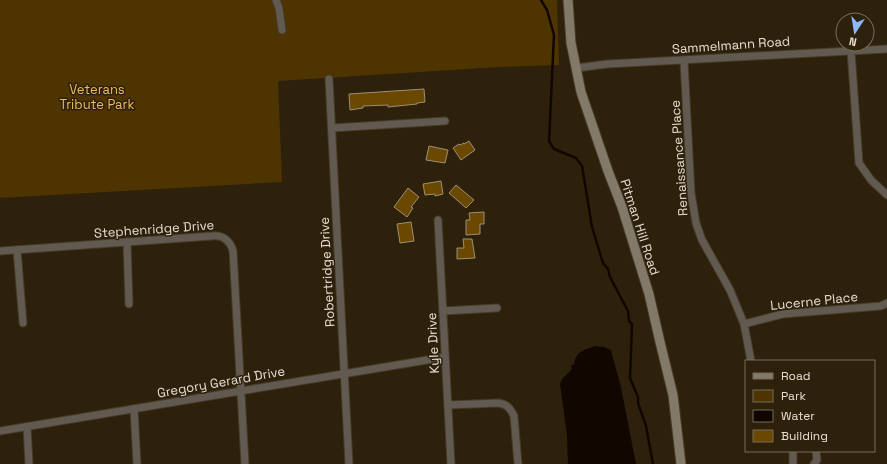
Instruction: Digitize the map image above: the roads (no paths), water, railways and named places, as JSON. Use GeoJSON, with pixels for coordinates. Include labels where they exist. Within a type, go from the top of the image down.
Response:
{"type":"FeatureCollection","features":[{"type":"Feature","properties":{"kind":"main road","name":"Pitman Hill Road"},"geometry":{"type":"LineString","coordinates":[[568,0],[571,43],[584,99],[608,171],[622,207],[649,294],[673,395],[681,464]]}},
{"type":"Feature","properties":{"kind":"street"},"geometry":{"type":"LineString","coordinates":[[276,0],[279,8],[282,30]]}},
{"type":"Feature","properties":{"kind":"street","name":"Sammelmann Road"},"geometry":{"type":"LineString","coordinates":[[875,50],[887,49]]}},
{"type":"Feature","properties":{"kind":"street","name":"Sammelmann Road"},"geometry":{"type":"LineString","coordinates":[[576,68],[608,64],[835,52]]}},
{"type":"Feature","properties":{"kind":"street"},"geometry":{"type":"LineString","coordinates":[[851,52],[859,163],[871,180],[887,195]]}},
{"type":"Feature","properties":{"kind":"street","name":"Renaissance Place"},"geometry":{"type":"LineString","coordinates":[[684,61],[691,193],[697,227],[702,240],[730,290],[744,324],[751,360]]}},
{"type":"Feature","properties":{"kind":"street","name":"Robertridge Drive"},"geometry":{"type":"LineString","coordinates":[[329,79],[349,464]]}},
{"type":"Feature","properties":{"kind":"street"},"geometry":{"type":"LineString","coordinates":[[332,128],[445,121]]}},
{"type":"Feature","properties":{"kind":"street","name":"Kyle Drive"},"geometry":{"type":"LineString","coordinates":[[438,220],[451,464]]}},
{"type":"Feature","properties":{"kind":"street","name":"Stephenridge Drive"},"geometry":{"type":"LineString","coordinates":[[0,251],[218,236],[229,243],[233,251],[245,464]]}},
{"type":"Feature","properties":{"kind":"street"},"geometry":{"type":"LineString","coordinates":[[127,242],[129,304]]}},
{"type":"Feature","properties":{"kind":"street"},"geometry":{"type":"LineString","coordinates":[[17,250],[23,323]]}},
{"type":"Feature","properties":{"kind":"street","name":"Lucerne Place"},"geometry":{"type":"LineString","coordinates":[[744,324],[783,314],[880,306],[887,303]]}},
{"type":"Feature","properties":{"kind":"street"},"geometry":{"type":"LineString","coordinates":[[443,311],[497,308]]}},
{"type":"Feature","properties":{"kind":"street","name":"Gregory Gerard Drive"},"geometry":{"type":"LineString","coordinates":[[0,431],[446,357]]}},
{"type":"Feature","properties":{"kind":"street"},"geometry":{"type":"LineString","coordinates":[[448,405],[498,403],[505,404],[511,409],[514,416],[518,464]]}},
{"type":"Feature","properties":{"kind":"street"},"geometry":{"type":"LineString","coordinates":[[134,409],[137,464]]}},
{"type":"Feature","properties":{"kind":"street"},"geometry":{"type":"LineString","coordinates":[[27,427],[29,464]]}},
{"type":"Feature","properties":{"kind":"street"},"geometry":{"type":"LineString","coordinates":[[793,452],[793,464]]}},
{"type":"Feature","properties":{"kind":"street"},"geometry":{"type":"LineString","coordinates":[[814,464],[817,460],[816,452]]}},
{"type":"Feature","properties":{"kind":"water"},"geometry":{"type":"Polygon","coordinates":[[[595,346],[604,347],[611,350],[621,387],[636,464],[568,464],[567,436],[560,384],[562,379],[572,369],[571,366],[574,364],[579,353],[595,346]]]}},
{"type":"Feature","properties":{"kind":"waterway"},"geometry":{"type":"LineString","coordinates":[[541,0],[547,10],[554,35],[549,141],[554,149],[576,158],[582,166],[592,227],[603,263],[608,269],[610,277],[628,311],[629,321],[632,324],[630,378],[638,397],[638,403],[646,426],[653,464]]}},
{"type":"Feature","properties":{"kind":"park label","name":"Veterans Tribute Park"},"geometry":{"type":"Point","coordinates":[97,96]}}]}
